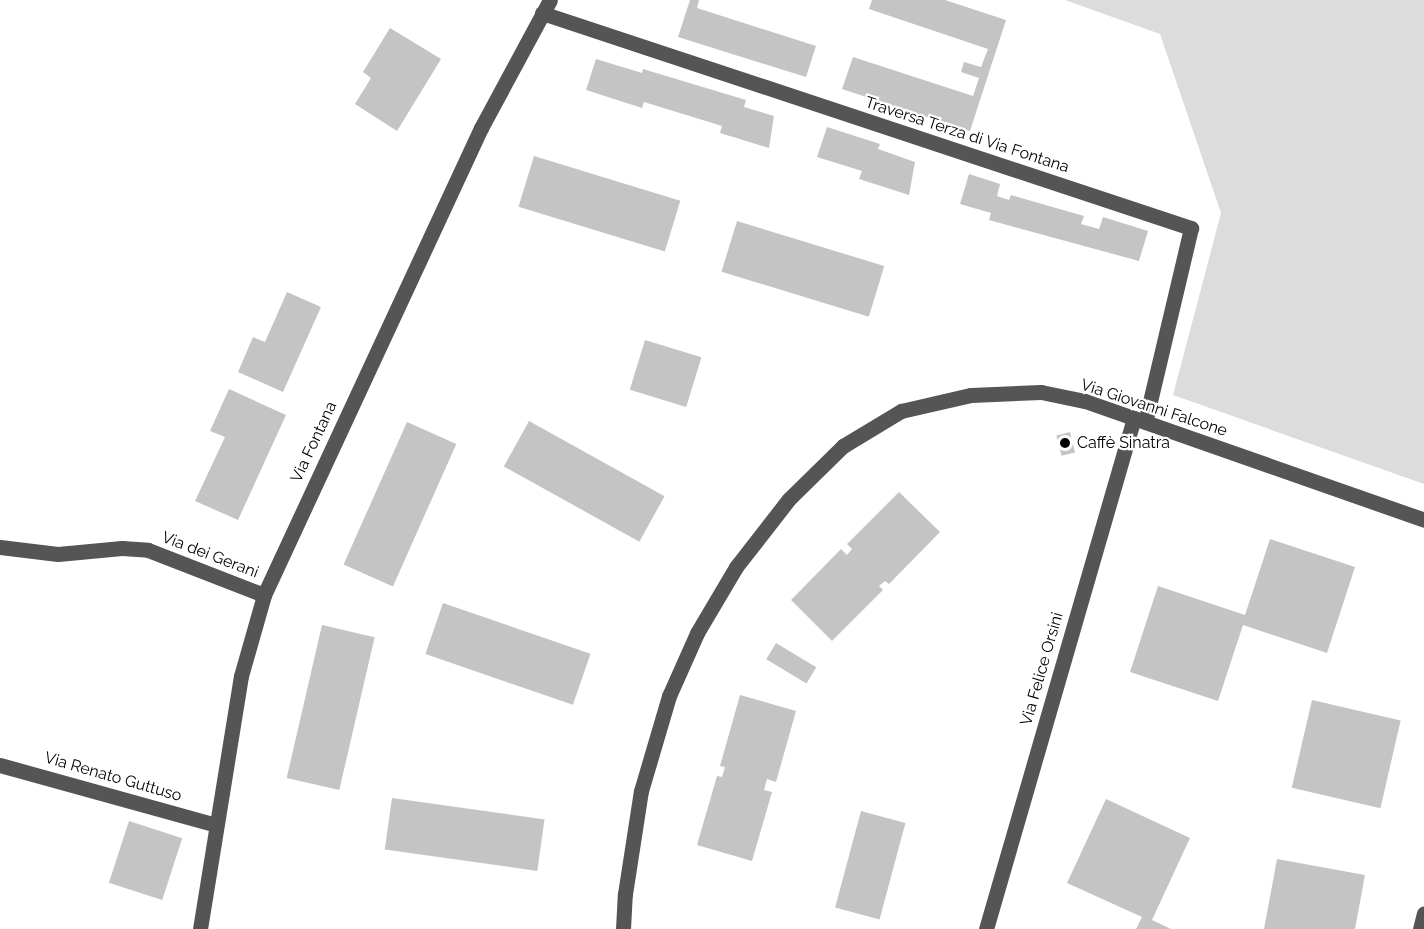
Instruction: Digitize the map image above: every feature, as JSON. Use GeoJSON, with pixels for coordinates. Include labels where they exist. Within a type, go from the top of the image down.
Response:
{"type":"FeatureCollection","features":[{"type":"Feature","properties":{"kind":"street","name":"Traversa Terza di Via Fontana"},"geometry":{"type":"LineString","coordinates":[[546,7],[1191,228],[1139,420]]}},
{"type":"Feature","properties":{"kind":"street","name":"Via Fontana"},"geometry":{"type":"LineString","coordinates":[[200,929],[241,676],[264,595],[481,128],[546,7]]}},
{"type":"Feature","properties":{"kind":"street","name":"Via Giovanni Falcone"},"geometry":{"type":"LineString","coordinates":[[623,929],[625,894],[641,791],[669,696],[697,633],[736,567],[789,500],[843,446],[902,411],[971,395],[1041,392],[1085,401],[1424,520]]}},
{"type":"Feature","properties":{"kind":"street","name":"Via Felice Orsini"},"geometry":{"type":"LineString","coordinates":[[986,929],[1139,420]]}},
{"type":"Feature","properties":{"kind":"street","name":"Via dei Gerani"},"geometry":{"type":"LineString","coordinates":[[0,547],[58,554],[122,548],[148,550],[264,595]]}},
{"type":"Feature","properties":{"kind":"street","name":"Via Renato Guttuso"},"geometry":{"type":"LineString","coordinates":[[0,765],[216,825]]}},
{"type":"Feature","properties":{"kind":"street"},"geometry":{"type":"LineString","coordinates":[[1420,929],[1424,913]]}},
{"type":"Feature","properties":{"kind":"shaded area"},"geometry":{"type":"Polygon","coordinates":[[[1065,0],[1424,0],[1424,484],[1173,395],[1221,213],[1160,34],[1065,0]]]}},
{"type":"Feature","properties":{"kind":"building"},"geometry":{"type":"Polygon","coordinates":[[[690,0],[699,0],[697,8],[816,46],[806,77],[678,37],[690,0]]]}},
{"type":"Feature","properties":{"kind":"building"},"geometry":{"type":"Polygon","coordinates":[[[872,0],[945,0],[1006,20],[970,131],[842,89],[853,57],[973,96],[979,78],[961,72],[964,62],[981,67],[988,49],[869,9],[872,0]]]}},
{"type":"Feature","properties":{"kind":"building"},"geometry":{"type":"Polygon","coordinates":[[[390,28],[441,59],[397,131],[355,104],[371,78],[363,72],[390,28]]]}},
{"type":"Feature","properties":{"kind":"building"},"geometry":{"type":"Polygon","coordinates":[[[596,59],[642,73],[643,69],[746,100],[744,107],[774,116],[769,148],[720,133],[722,126],[644,102],[642,108],[586,90],[596,59]]]}},
{"type":"Feature","properties":{"kind":"building"},"geometry":{"type":"Polygon","coordinates":[[[827,127],[880,144],[878,149],[915,162],[909,195],[859,179],[862,171],[817,157],[827,127]]]}},
{"type":"Feature","properties":{"kind":"building"},"geometry":{"type":"Polygon","coordinates":[[[534,156],[680,201],[665,251],[519,207],[534,156]]]}},
{"type":"Feature","properties":{"kind":"building"},"geometry":{"type":"Polygon","coordinates":[[[969,174],[1000,184],[997,196],[1009,200],[1011,195],[1084,216],[1081,224],[1099,229],[1103,217],[1148,231],[1139,261],[989,220],[991,213],[960,204],[969,174]]]}},
{"type":"Feature","properties":{"kind":"building"},"geometry":{"type":"Polygon","coordinates":[[[737,221],[884,266],[869,317],[722,272],[737,221]]]}},
{"type":"Feature","properties":{"kind":"building"},"geometry":{"type":"Polygon","coordinates":[[[287,292],[321,307],[283,392],[238,372],[253,337],[265,342],[287,292]]]}},
{"type":"Feature","properties":{"kind":"building"},"geometry":{"type":"Polygon","coordinates":[[[645,340],[701,357],[686,407],[630,390],[645,340]]]}},
{"type":"Feature","properties":{"kind":"building"},"geometry":{"type":"Polygon","coordinates":[[[229,389],[286,415],[238,520],[195,501],[225,437],[210,431],[229,389]]]}},
{"type":"Feature","properties":{"kind":"building"},"geometry":{"type":"Polygon","coordinates":[[[529,421],[665,496],[639,542],[504,466],[529,421]]]}},
{"type":"Feature","properties":{"kind":"building"},"geometry":{"type":"Polygon","coordinates":[[[407,422],[456,444],[393,586],[344,565],[407,422]]]}},
{"type":"Feature","properties":{"kind":"building","name":"Caffè Sinatra"},"geometry":{"type":"Polygon","coordinates":[[[1070,432],[1075,452],[1061,456],[1056,435],[1070,432]]]}},
{"type":"Feature","properties":{"kind":"building"},"geometry":{"type":"Polygon","coordinates":[[[899,492],[940,532],[889,584],[885,581],[879,586],[883,590],[832,641],[791,600],[841,549],[847,555],[852,549],[847,544],[899,492]]]}},
{"type":"Feature","properties":{"kind":"building"},"geometry":{"type":"Polygon","coordinates":[[[1270,539],[1355,567],[1327,653],[1243,625],[1218,701],[1130,672],[1158,586],[1245,615],[1270,539]]]}},
{"type":"Feature","properties":{"kind":"building"},"geometry":{"type":"Polygon","coordinates":[[[443,603],[591,654],[573,705],[425,654],[443,603]]]}},
{"type":"Feature","properties":{"kind":"building"},"geometry":{"type":"Polygon","coordinates":[[[322,625],[375,637],[339,790],[287,778],[322,625]]]}},
{"type":"Feature","properties":{"kind":"building"},"geometry":{"type":"Polygon","coordinates":[[[776,643],[816,667],[807,683],[766,659],[776,643]]]}},
{"type":"Feature","properties":{"kind":"building"},"geometry":{"type":"Polygon","coordinates":[[[740,695],[796,711],[776,782],[767,779],[764,790],[772,792],[752,861],[697,845],[717,776],[722,777],[725,767],[720,766],[740,695]]]}},
{"type":"Feature","properties":{"kind":"building"},"geometry":{"type":"Polygon","coordinates":[[[1312,700],[1401,720],[1380,808],[1292,788],[1312,700]]]}},
{"type":"Feature","properties":{"kind":"building"},"geometry":{"type":"Polygon","coordinates":[[[392,798],[545,819],[537,871],[385,849],[392,798]]]}},
{"type":"Feature","properties":{"kind":"building"},"geometry":{"type":"Polygon","coordinates":[[[1106,799],[1190,838],[1152,920],[1171,929],[1136,929],[1142,917],[1067,883],[1106,799]]]}},
{"type":"Feature","properties":{"kind":"building"},"geometry":{"type":"Polygon","coordinates":[[[861,811],[905,823],[880,919],[835,908],[861,811]]]}},
{"type":"Feature","properties":{"kind":"building"},"geometry":{"type":"Polygon","coordinates":[[[129,821],[182,838],[162,900],[109,883],[129,821]]]}},
{"type":"Feature","properties":{"kind":"building"},"geometry":{"type":"Polygon","coordinates":[[[1277,859],[1365,875],[1355,929],[1264,929],[1277,859]]]}},
{"type":"Feature","properties":{"kind":"place","name":"Caffè Sinatra"},"geometry":{"type":"Point","coordinates":[1065,443]}}]}
